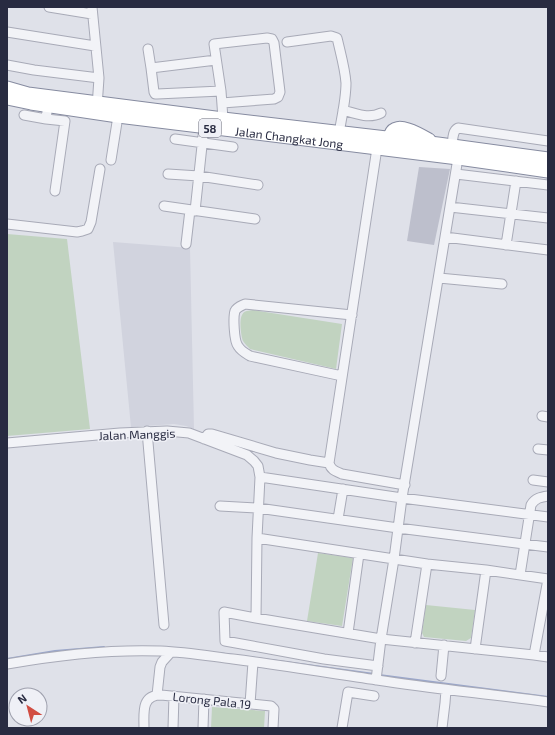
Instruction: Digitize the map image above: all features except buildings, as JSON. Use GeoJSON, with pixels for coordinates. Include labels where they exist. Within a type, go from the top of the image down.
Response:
{"type":"FeatureCollection","features":[{"type":"Feature","properties":{"kind":"highway","name":"Jalan Changkat Jong"},"geometry":{"type":"LineString","coordinates":[[7,88],[28,94],[96,108],[118,116],[458,158],[548,171]]}},
{"type":"Feature","properties":{"kind":"highway","name":"Jalan Changkat Jong"},"geometry":{"type":"LineString","coordinates":[[7,98],[48,105],[223,119],[391,139]]}},
{"type":"Feature","properties":{"kind":"highway"},"geometry":{"type":"LineString","coordinates":[[414,153],[393,144],[391,139],[392,131],[401,128],[412,131],[438,144],[548,159]]}},
{"type":"Feature","properties":{"kind":"highway"},"geometry":{"type":"LineString","coordinates":[[526,156],[548,166]]}},
{"type":"Feature","properties":{"kind":"street"},"geometry":{"type":"LineString","coordinates":[[49,7],[92,10],[99,78],[96,108]]}},
{"type":"Feature","properties":{"kind":"street"},"geometry":{"type":"LineString","coordinates":[[7,32],[95,46]]}},
{"type":"Feature","properties":{"kind":"street"},"geometry":{"type":"LineString","coordinates":[[287,42],[331,36],[336,38],[346,81],[346,92],[339,133]]}},
{"type":"Feature","properties":{"kind":"street"},"geometry":{"type":"LineString","coordinates":[[222,103],[274,99],[278,97],[280,92],[274,43],[272,39],[267,38],[214,44],[221,91],[223,119]]}},
{"type":"Feature","properties":{"kind":"street"},"geometry":{"type":"LineString","coordinates":[[148,50],[155,94],[221,91]]}},
{"type":"Feature","properties":{"kind":"street"},"geometry":{"type":"LineString","coordinates":[[151,68],[216,60]]}},
{"type":"Feature","properties":{"kind":"street"},"geometry":{"type":"LineString","coordinates":[[7,65],[99,78]]}},
{"type":"Feature","properties":{"kind":"street"},"geometry":{"type":"LineString","coordinates":[[46,118],[48,105]]}},
{"type":"Feature","properties":{"kind":"street"},"geometry":{"type":"LineString","coordinates":[[343,110],[367,116],[376,116],[381,113]]}},
{"type":"Feature","properties":{"kind":"street"},"geometry":{"type":"LineString","coordinates":[[24,115],[65,121],[55,191]]}},
{"type":"Feature","properties":{"kind":"street"},"geometry":{"type":"LineString","coordinates":[[111,160],[118,116]]}},
{"type":"Feature","properties":{"kind":"street"},"geometry":{"type":"LineString","coordinates":[[186,244],[199,176],[204,127]]}},
{"type":"Feature","properties":{"kind":"street"},"geometry":{"type":"LineString","coordinates":[[452,146],[454,132],[458,128],[548,141]]}},
{"type":"Feature","properties":{"kind":"street"},"geometry":{"type":"LineString","coordinates":[[175,139],[233,147]]}},
{"type":"Feature","properties":{"kind":"street"},"geometry":{"type":"LineString","coordinates":[[377,148],[329,463],[330,467],[342,474],[404,484]]}},
{"type":"Feature","properties":{"kind":"street"},"geometry":{"type":"LineString","coordinates":[[376,679],[404,484],[458,158]]}},
{"type":"Feature","properties":{"kind":"street"},"geometry":{"type":"LineString","coordinates":[[7,224],[77,232],[88,229],[91,222],[100,169]]}},
{"type":"Feature","properties":{"kind":"street"},"geometry":{"type":"LineString","coordinates":[[168,174],[199,176],[258,185]]}},
{"type":"Feature","properties":{"kind":"street"},"geometry":{"type":"LineString","coordinates":[[456,174],[548,185]]}},
{"type":"Feature","properties":{"kind":"street"},"geometry":{"type":"LineString","coordinates":[[506,245],[516,182]]}},
{"type":"Feature","properties":{"kind":"street"},"geometry":{"type":"LineString","coordinates":[[164,206],[255,219]]}},
{"type":"Feature","properties":{"kind":"street"},"geometry":{"type":"LineString","coordinates":[[450,207],[548,218]]}},
{"type":"Feature","properties":{"kind":"street"},"geometry":{"type":"LineString","coordinates":[[445,237],[548,250]]}},
{"type":"Feature","properties":{"kind":"street"},"geometry":{"type":"LineString","coordinates":[[439,278],[502,284]]}},
{"type":"Feature","properties":{"kind":"street"},"geometry":{"type":"LineString","coordinates":[[342,376],[250,356],[242,352],[234,339],[235,312],[238,307],[245,304],[352,315]]}},
{"type":"Feature","properties":{"kind":"street"},"geometry":{"type":"LineString","coordinates":[[147,431],[164,625]]}},
{"type":"Feature","properties":{"kind":"street","name":"Jalan Manggis"},"geometry":{"type":"LineString","coordinates":[[7,443],[147,431],[179,432],[204,439],[247,455],[258,466],[260,477]]}},
{"type":"Feature","properties":{"kind":"street"},"geometry":{"type":"LineString","coordinates":[[204,439],[208,434],[212,434],[276,453],[329,463]]}},
{"type":"Feature","properties":{"kind":"street"},"geometry":{"type":"LineString","coordinates":[[538,449],[548,450]]}},
{"type":"Feature","properties":{"kind":"street"},"geometry":{"type":"LineString","coordinates":[[256,618],[257,538],[260,477],[402,498],[548,517]]}},
{"type":"Feature","properties":{"kind":"street"},"geometry":{"type":"LineString","coordinates":[[533,480],[548,482]]}},
{"type":"Feature","properties":{"kind":"street"},"geometry":{"type":"LineString","coordinates":[[338,519],[343,489]]}},
{"type":"Feature","properties":{"kind":"street"},"geometry":{"type":"LineString","coordinates":[[520,575],[531,505],[541,497],[548,496]]}},
{"type":"Feature","properties":{"kind":"street"},"geometry":{"type":"LineString","coordinates":[[220,506],[258,508],[548,547]]}},
{"type":"Feature","properties":{"kind":"street"},"geometry":{"type":"LineString","coordinates":[[257,538],[427,564],[486,570],[548,579],[534,655]]}},
{"type":"Feature","properties":{"kind":"street"},"geometry":{"type":"LineString","coordinates":[[348,633],[359,554]]}},
{"type":"Feature","properties":{"kind":"street"},"geometry":{"type":"LineString","coordinates":[[415,642],[427,564]]}},
{"type":"Feature","properties":{"kind":"street"},"geometry":{"type":"LineString","coordinates":[[475,649],[486,570]]}},
{"type":"Feature","properties":{"kind":"street"},"geometry":{"type":"LineString","coordinates":[[377,667],[225,641],[224,612],[381,638],[548,657]]}},
{"type":"Feature","properties":{"kind":"street"},"geometry":{"type":"LineString","coordinates":[[440,676],[444,646]]}},
{"type":"Feature","properties":{"kind":"street"},"geometry":{"type":"LineString","coordinates":[[7,664],[59,656],[103,652],[171,652],[304,668],[446,690],[548,702]]}},
{"type":"Feature","properties":{"kind":"street"},"geometry":{"type":"LineString","coordinates":[[157,695],[160,667],[162,662],[171,652]]}},
{"type":"Feature","properties":{"kind":"street"},"geometry":{"type":"LineString","coordinates":[[250,704],[253,662]]}},
{"type":"Feature","properties":{"kind":"street"},"geometry":{"type":"LineString","coordinates":[[442,728],[446,690]]}},
{"type":"Feature","properties":{"kind":"street"},"geometry":{"type":"LineString","coordinates":[[342,728],[348,692],[374,696]]}},
{"type":"Feature","properties":{"kind":"street","name":"Lorong Pala 19"},"geometry":{"type":"LineString","coordinates":[[144,728],[145,708],[148,700],[152,696],[157,695],[271,706],[274,709],[274,728]]}},
{"type":"Feature","properties":{"kind":"street"},"geometry":{"type":"LineString","coordinates":[[173,728],[174,696]]}},
{"type":"Feature","properties":{"kind":"street"},"geometry":{"type":"LineString","coordinates":[[203,728],[204,699]]}},
{"type":"Feature","properties":{"kind":"shaded area"},"geometry":{"type":"Polygon","coordinates":[[[113,242],[190,248],[194,429],[174,424],[131,427],[113,242]]]}},
{"type":"Feature","properties":{"kind":"green space"},"geometry":{"type":"Polygon","coordinates":[[[7,234],[67,239],[90,429],[7,436],[7,234]]]}},
{"type":"Feature","properties":{"kind":"green space"},"geometry":{"type":"Polygon","coordinates":[[[253,310],[342,324],[336,369],[250,349],[243,341],[241,320],[244,312],[253,310]]]}},
{"type":"Feature","properties":{"kind":"green space"},"geometry":{"type":"Polygon","coordinates":[[[318,553],[353,558],[342,626],[307,621],[318,553]]]}},
{"type":"Feature","properties":{"kind":"green space"},"geometry":{"type":"Polygon","coordinates":[[[426,605],[475,610],[471,638],[466,641],[424,637],[422,633],[426,605]]]}},
{"type":"Feature","properties":{"kind":"green space"},"geometry":{"type":"Polygon","coordinates":[[[212,707],[265,711],[264,728],[211,728],[212,707]]]}},
{"type":"Feature","properties":{"kind":"waterway"},"geometry":{"type":"LineString","coordinates":[[7,659],[55,651],[104,647]]}},
{"type":"Feature","properties":{"kind":"waterway"},"geometry":{"type":"LineString","coordinates":[[218,653],[374,674]]}},
{"type":"Feature","properties":{"kind":"waterway"},"geometry":{"type":"LineString","coordinates":[[379,675],[548,697]]}}]}
